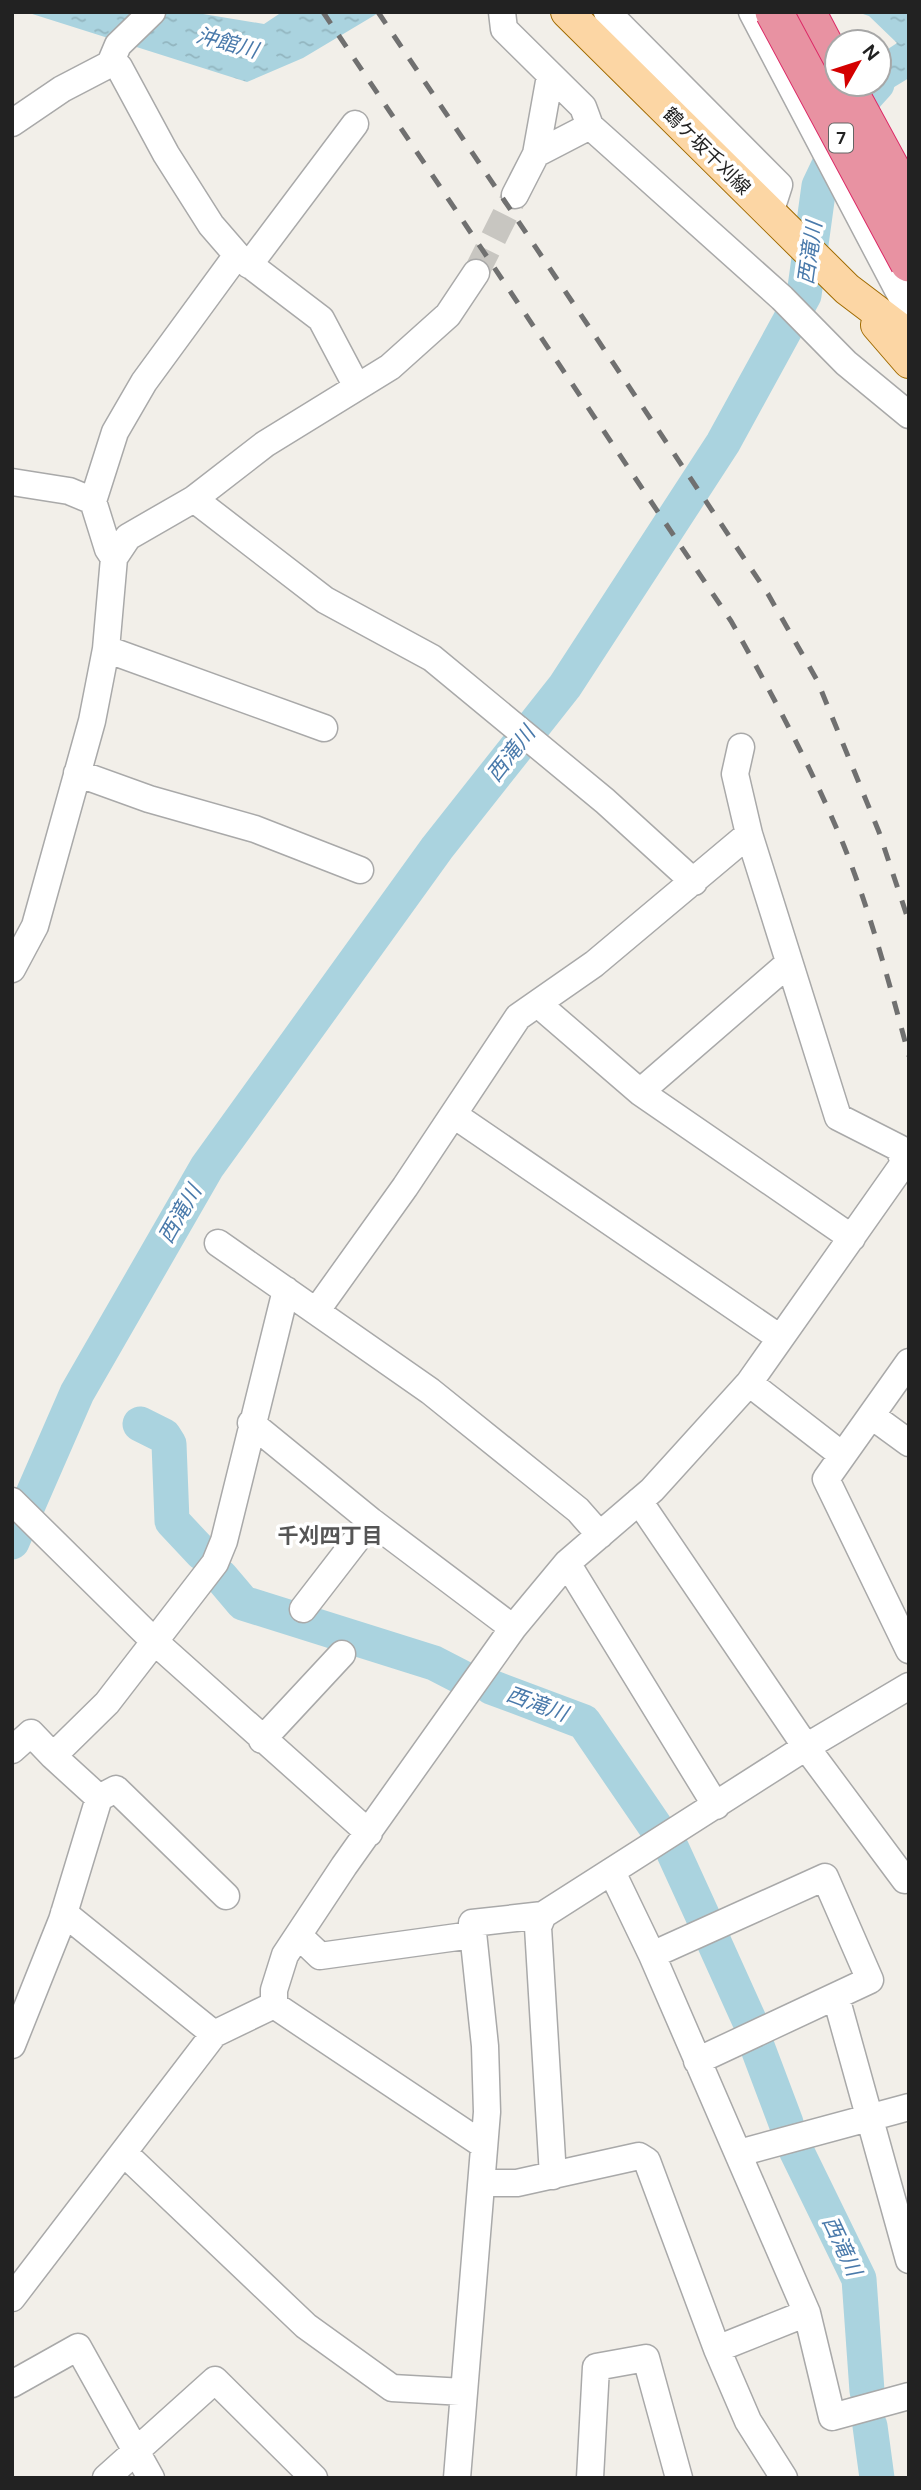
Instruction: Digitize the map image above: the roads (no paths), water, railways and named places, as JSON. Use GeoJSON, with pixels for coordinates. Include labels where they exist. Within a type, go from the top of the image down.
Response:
{"type":"FeatureCollection","features":[{"type":"Feature","properties":{"kind":"highway","name":"7"},"geometry":{"type":"LineString","coordinates":[[774,12],[902,273]]}},
{"type":"Feature","properties":{"kind":"highway"},"geometry":{"type":"LineString","coordinates":[[807,12],[823,42]]}},
{"type":"Feature","properties":{"kind":"highway","name":"7"},"geometry":{"type":"LineString","coordinates":[[853,98],[909,201]]}},
{"type":"Feature","properties":{"kind":"main road","name":"鶴ケ坂千刈線"},"geometry":{"type":"LineString","coordinates":[[567,12],[843,285],[909,362]]}},
{"type":"Feature","properties":{"kind":"main road","name":"鶴ケ坂千刈線"},"geometry":{"type":"LineString","coordinates":[[843,285],[909,336]]}},
{"type":"Feature","properties":{"kind":"street"},"geometry":{"type":"LineString","coordinates":[[12,123],[114,54],[152,12]]}},
{"type":"Feature","properties":{"kind":"street"},"geometry":{"type":"LineString","coordinates":[[502,12],[504,29],[583,107],[590,126],[782,298],[865,380],[909,415]]}},
{"type":"Feature","properties":{"kind":"street"},"geometry":{"type":"LineString","coordinates":[[607,12],[779,185],[770,213]]}},
{"type":"Feature","properties":{"kind":"street"},"geometry":{"type":"LineString","coordinates":[[752,12],[863,224],[902,273],[909,310]]}},
{"type":"Feature","properties":{"kind":"street"},"geometry":{"type":"LineString","coordinates":[[114,54],[166,154],[211,225],[243,260],[321,319],[357,387]]}},
{"type":"Feature","properties":{"kind":"street"},"geometry":{"type":"LineString","coordinates":[[515,195],[536,154],[550,76]]}},
{"type":"Feature","properties":{"kind":"street"},"geometry":{"type":"LineString","coordinates":[[114,558],[108,549],[93,501],[115,432],[126,412],[152,371],[355,124]]}},
{"type":"Feature","properties":{"kind":"street"},"geometry":{"type":"LineString","coordinates":[[536,154],[590,126]]}},
{"type":"Feature","properties":{"kind":"street"},"geometry":{"type":"LineString","coordinates":[[863,224],[909,201]]}},
{"type":"Feature","properties":{"kind":"street"},"geometry":{"type":"LineString","coordinates":[[12,969],[35,926],[92,721],[106,649],[114,558],[128,537],[194,499],[265,444],[357,387],[423,341],[449,315],[476,273]]}},
{"type":"Feature","properties":{"kind":"street"},"geometry":{"type":"LineString","coordinates":[[12,482],[69,491],[93,501]]}},
{"type":"Feature","properties":{"kind":"street"},"geometry":{"type":"LineString","coordinates":[[194,499],[325,600],[432,658],[656,845],[694,882]]}},
{"type":"Feature","properties":{"kind":"street"},"geometry":{"type":"LineString","coordinates":[[106,649],[324,729]]}},
{"type":"Feature","properties":{"kind":"street"},"geometry":{"type":"LineString","coordinates":[[274,2005],[274,1990],[285,1955],[513,1628],[567,1563],[639,1501],[691,1450],[749,1383],[904,1163],[899,1148],[838,1117],[749,834],[735,774],[741,747]]}},
{"type":"Feature","properties":{"kind":"street"},"geometry":{"type":"LineString","coordinates":[[77,773],[149,799],[255,829],[360,870]]}},
{"type":"Feature","properties":{"kind":"street"},"geometry":{"type":"LineString","coordinates":[[317,1310],[454,1115],[518,1017],[694,882],[749,834]]}},
{"type":"Feature","properties":{"kind":"street"},"geometry":{"type":"LineString","coordinates":[[640,1092],[789,963]]}},
{"type":"Feature","properties":{"kind":"street"},"geometry":{"type":"LineString","coordinates":[[538,1004],[640,1092],[852,1238]]}},
{"type":"Feature","properties":{"kind":"street"},"geometry":{"type":"LineString","coordinates":[[454,1115],[780,1338]]}},
{"type":"Feature","properties":{"kind":"street"},"geometry":{"type":"LineString","coordinates":[[218,1243],[317,1310],[440,1399],[578,1510],[600,1535]]}},
{"type":"Feature","properties":{"kind":"street"},"geometry":{"type":"LineString","coordinates":[[53,1756],[107,1703],[215,1563],[223,1541],[286,1290]]}},
{"type":"Feature","properties":{"kind":"street"},"geometry":{"type":"LineString","coordinates":[[909,1362],[826,1479],[909,1650]]}},
{"type":"Feature","properties":{"kind":"street"},"geometry":{"type":"LineString","coordinates":[[749,1383],[842,1455]]}},
{"type":"Feature","properties":{"kind":"street"},"geometry":{"type":"LineString","coordinates":[[872,1416],[909,1443]]}},
{"type":"Feature","properties":{"kind":"street"},"geometry":{"type":"LineString","coordinates":[[251,1423],[371,1521],[513,1628]]}},
{"type":"Feature","properties":{"kind":"street"},"geometry":{"type":"LineString","coordinates":[[12,1501],[154,1641],[369,1833]]}},
{"type":"Feature","properties":{"kind":"street"},"geometry":{"type":"LineString","coordinates":[[639,1501],[806,1747],[905,1880]]}},
{"type":"Feature","properties":{"kind":"street"},"geometry":{"type":"LineString","coordinates":[[303,1609],[371,1521]]}},
{"type":"Feature","properties":{"kind":"street"},"geometry":{"type":"LineString","coordinates":[[567,1563],[716,1806]]}},
{"type":"Feature","properties":{"kind":"street"},"geometry":{"type":"LineString","coordinates":[[262,1740],[342,1654]]}},
{"type":"Feature","properties":{"kind":"street"},"geometry":{"type":"LineString","coordinates":[[457,2478],[483,2183],[482,2144],[487,2112],[485,2046],[472,1923],[543,1916],[806,1747],[909,1686]]}},
{"type":"Feature","properties":{"kind":"street"},"geometry":{"type":"LineString","coordinates":[[12,1750],[31,1733],[99,1798]]}},
{"type":"Feature","properties":{"kind":"street"},"geometry":{"type":"LineString","coordinates":[[13,2039],[64,1913],[99,1798],[117,1789],[226,1896]]}},
{"type":"Feature","properties":{"kind":"street"},"geometry":{"type":"LineString","coordinates":[[612,1872],[652,1955],[807,2314],[832,2417],[909,2396]]}},
{"type":"Feature","properties":{"kind":"street"},"geometry":{"type":"LineString","coordinates":[[652,1955],[825,1877],[870,1980],[697,2061]]}},
{"type":"Feature","properties":{"kind":"street"},"geometry":{"type":"LineString","coordinates":[[64,1913],[214,2034]]}},
{"type":"Feature","properties":{"kind":"street"},"geometry":{"type":"LineString","coordinates":[[543,1916],[538,1927],[553,2176]]}},
{"type":"Feature","properties":{"kind":"street"},"geometry":{"type":"LineString","coordinates":[[299,1936],[320,1956],[472,1935]]}},
{"type":"Feature","properties":{"kind":"street"},"geometry":{"type":"LineString","coordinates":[[836,1997],[909,2260]]}},
{"type":"Feature","properties":{"kind":"street"},"geometry":{"type":"LineString","coordinates":[[12,2298],[214,2034],[274,2005]]}},
{"type":"Feature","properties":{"kind":"street"},"geometry":{"type":"LineString","coordinates":[[274,2005],[482,2144]]}},
{"type":"Feature","properties":{"kind":"street"},"geometry":{"type":"LineString","coordinates":[[739,2153],[909,2107]]}},
{"type":"Feature","properties":{"kind":"street"},"geometry":{"type":"LineString","coordinates":[[124,2153],[306,2326],[392,2388],[464,2392]]}},
{"type":"Feature","properties":{"kind":"street"},"geometry":{"type":"LineString","coordinates":[[483,2183],[517,2183],[639,2156],[647,2161],[717,2349],[748,2421],[784,2478]]}},
{"type":"Feature","properties":{"kind":"street"},"geometry":{"type":"LineString","coordinates":[[717,2349],[807,2314]]}},
{"type":"Feature","properties":{"kind":"street"},"geometry":{"type":"LineString","coordinates":[[12,2384],[78,2347],[151,2478]]}},
{"type":"Feature","properties":{"kind":"street"},"geometry":{"type":"LineString","coordinates":[[590,2478],[596,2367],[646,2358],[679,2478]]}},
{"type":"Feature","properties":{"kind":"street"},"geometry":{"type":"LineString","coordinates":[[106,2478],[215,2380],[314,2478]]}},
{"type":"Feature","properties":{"kind":"water","name":"沖館川"},"geometry":{"type":"Polygon","coordinates":[[[26,12],[191,12],[264,24],[282,12],[380,12],[303,58],[247,82],[26,12]]]}},
{"type":"Feature","properties":{"kind":"water"},"geometry":{"type":"Polygon","coordinates":[[[857,12],[909,12],[909,78],[893,88],[893,46],[897,43],[893,39],[893,28],[881,28],[869,16],[857,12]]]}},
{"type":"Feature","properties":{"kind":"water"},"geometry":{"type":"Polygon","coordinates":[[[869,98],[880,98],[873,105],[869,98]]]}},
{"type":"Feature","properties":{"kind":"waterway","name":"西滝川"},"geometry":{"type":"LineString","coordinates":[[12,1542],[77,1393],[207,1167],[437,848],[565,686],[723,443],[804,295],[819,186],[857,106],[864,98]]}},
{"type":"Feature","properties":{"kind":"waterway","name":"西滝川"},"geometry":{"type":"LineString","coordinates":[[140,1424],[164,1436],[169,1444],[172,1521],[202,1553]]}},
{"type":"Feature","properties":{"kind":"waterway","name":"西滝川"},"geometry":{"type":"LineString","coordinates":[[221,1577],[243,1603],[434,1663],[465,1679]]}},
{"type":"Feature","properties":{"kind":"waterway","name":"西滝川"},"geometry":{"type":"LineString","coordinates":[[491,1687],[584,1722],[655,1826]]}},
{"type":"Feature","properties":{"kind":"waterway","name":"西滝川"},"geometry":{"type":"LineString","coordinates":[[672,1849],[704,1919]]}},
{"type":"Feature","properties":{"kind":"waterway","name":"西滝川"},"geometry":{"type":"LineString","coordinates":[[713,1940],[750,2022]]}},
{"type":"Feature","properties":{"kind":"waterway","name":"西滝川"},"geometry":{"type":"LineString","coordinates":[[757,2046],[786,2123]]}},
{"type":"Feature","properties":{"kind":"waterway","name":"西滝川"},"geometry":{"type":"LineString","coordinates":[[796,2150],[859,2279],[867,2391]]}},
{"type":"Feature","properties":{"kind":"waterway","name":"西滝川"},"geometry":{"type":"LineString","coordinates":[[870,2426],[877,2478]]}},
{"type":"Feature","properties":{"kind":"tunnel"},"geometry":{"type":"LineString","coordinates":[[476,273],[515,195]]}},
{"type":"Feature","properties":{"kind":"railway"},"geometry":{"type":"LineString","coordinates":[[323,12],[731,621],[791,732],[844,846],[871,924],[909,1056]]}},
{"type":"Feature","properties":{"kind":"railway"},"geometry":{"type":"LineString","coordinates":[[378,12],[768,594],[817,680],[879,832],[909,922]]}},
{"type":"Feature","properties":{"kind":"district","name":"千刈四丁目"},"geometry":{"type":"Point","coordinates":[330,1536]}}]}
